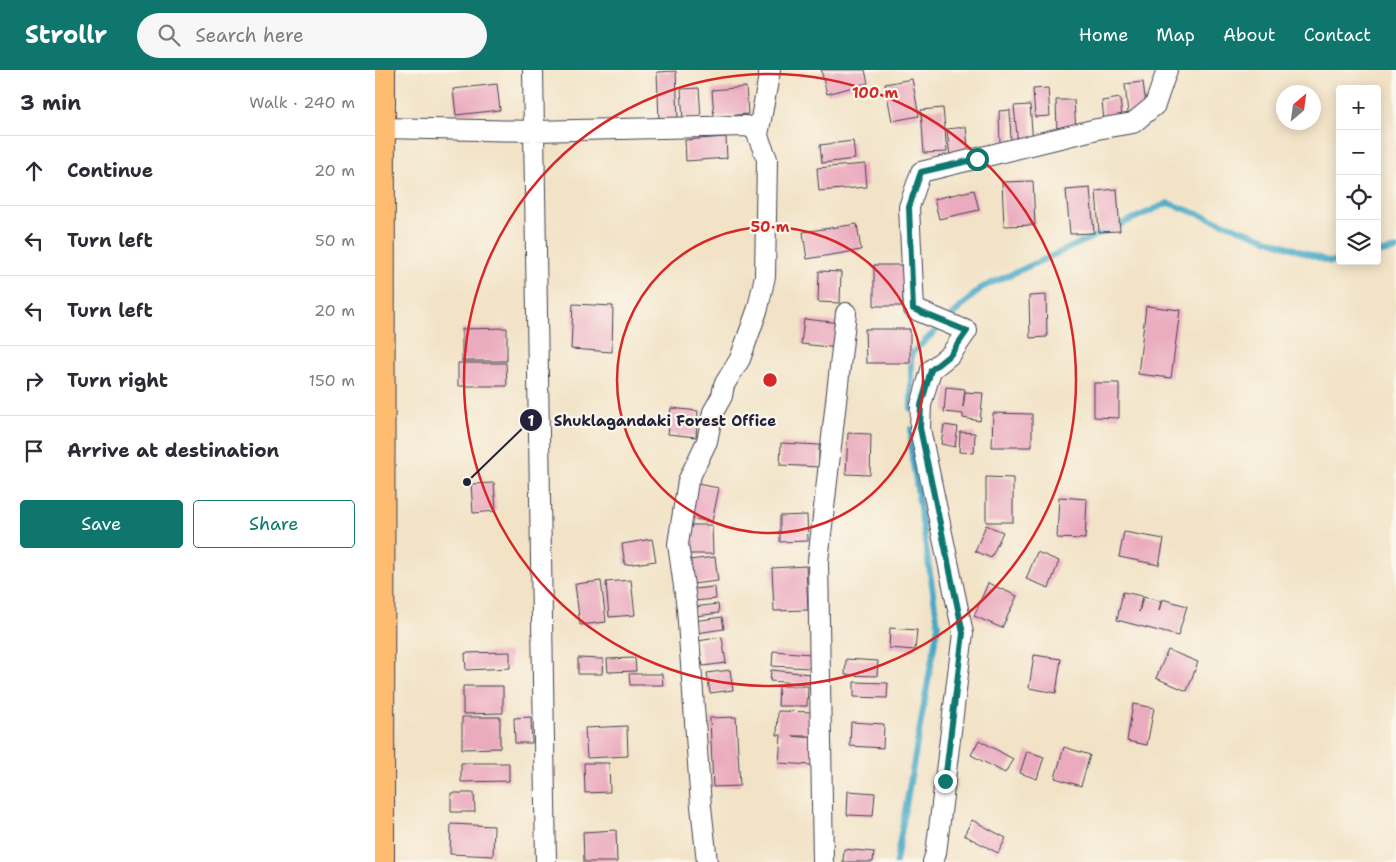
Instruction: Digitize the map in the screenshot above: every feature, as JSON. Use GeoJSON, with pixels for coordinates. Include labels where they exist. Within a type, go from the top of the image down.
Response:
{"type":"FeatureCollection","features":[{"type":"Feature","properties":{"kind":"highway"},"geometry":{"type":"LineString","coordinates":[[380,862],[381,70]]}},
{"type":"Feature","properties":{"kind":"street"},"geometry":{"type":"LineString","coordinates":[[533,70],[546,862]]}},
{"type":"Feature","properties":{"kind":"street"},"geometry":{"type":"LineString","coordinates":[[758,135],[770,70]]}},
{"type":"Feature","properties":{"kind":"street"},"geometry":{"type":"LineString","coordinates":[[933,862],[936,853],[963,633],[920,428],[921,405],[931,370],[951,354],[967,331],[913,309],[909,207],[921,172],[1097,129],[1133,123],[1155,105],[1167,70]]}},
{"type":"Feature","properties":{"kind":"street"},"geometry":{"type":"LineString","coordinates":[[381,128],[534,131],[746,126],[755,129],[758,135],[767,159],[765,276],[758,308],[740,358],[724,385],[722,396],[713,412],[707,440],[688,481],[679,544],[687,608],[701,806],[707,862]]}},
{"type":"Feature","properties":{"kind":"street"},"geometry":{"type":"LineString","coordinates":[[823,862],[823,758],[818,561],[846,313]]}},
{"type":"Feature","properties":{"kind":"building"},"geometry":{"type":"Polygon","coordinates":[[[821,70],[865,70],[868,83],[827,94],[821,70]]]}},
{"type":"Feature","properties":{"kind":"building"},"geometry":{"type":"Polygon","coordinates":[[[676,71],[678,119],[659,120],[657,72],[676,71]]]}},
{"type":"Feature","properties":{"kind":"building"},"geometry":{"type":"Polygon","coordinates":[[[912,79],[919,116],[892,121],[885,84],[912,79]]]}},
{"type":"Feature","properties":{"kind":"building"},"geometry":{"type":"Polygon","coordinates":[[[1143,82],[1147,112],[1128,114],[1125,84],[1143,82]]]}},
{"type":"Feature","properties":{"kind":"building"},"geometry":{"type":"Polygon","coordinates":[[[497,84],[500,110],[456,115],[453,89],[497,84]]]}},
{"type":"Feature","properties":{"kind":"building"},"geometry":{"type":"Polygon","coordinates":[[[746,87],[748,114],[714,117],[712,90],[746,87]]]}},
{"type":"Feature","properties":{"kind":"building"},"geometry":{"type":"Polygon","coordinates":[[[699,88],[701,118],[683,120],[681,89],[699,88]]]}},
{"type":"Feature","properties":{"kind":"building"},"geometry":{"type":"Polygon","coordinates":[[[1048,88],[1050,116],[1035,117],[1033,89],[1048,88]]]}},
{"type":"Feature","properties":{"kind":"building"},"geometry":{"type":"Polygon","coordinates":[[[1120,98],[1122,118],[1104,120],[1102,101],[1120,98]]]}},
{"type":"Feature","properties":{"kind":"building"},"geometry":{"type":"Polygon","coordinates":[[[1056,100],[1074,100],[1076,131],[1057,131],[1056,100]]]}},
{"type":"Feature","properties":{"kind":"building"},"geometry":{"type":"Polygon","coordinates":[[[1030,105],[1033,144],[1018,145],[1014,106],[1030,105]]]}},
{"type":"Feature","properties":{"kind":"building"},"geometry":{"type":"Polygon","coordinates":[[[943,108],[947,152],[924,153],[921,110],[943,108]]]}},
{"type":"Feature","properties":{"kind":"building"},"geometry":{"type":"Polygon","coordinates":[[[1010,110],[1011,143],[1000,144],[999,111],[1010,110]]]}},
{"type":"Feature","properties":{"kind":"building"},"geometry":{"type":"Polygon","coordinates":[[[966,127],[969,156],[950,158],[947,129],[966,127]]]}},
{"type":"Feature","properties":{"kind":"building"},"geometry":{"type":"Polygon","coordinates":[[[726,137],[727,158],[686,161],[685,140],[726,137]]]}},
{"type":"Feature","properties":{"kind":"building"},"geometry":{"type":"Polygon","coordinates":[[[853,141],[855,159],[822,163],[820,145],[853,141]]]}},
{"type":"Feature","properties":{"kind":"building"},"geometry":{"type":"Polygon","coordinates":[[[865,164],[867,187],[819,191],[817,168],[865,164]]]}},
{"type":"Feature","properties":{"kind":"building"},"geometry":{"type":"Polygon","coordinates":[[[1033,181],[1035,225],[1004,226],[1002,182],[1033,181]]]}},
{"type":"Feature","properties":{"kind":"building"},"geometry":{"type":"Polygon","coordinates":[[[1090,188],[1094,233],[1070,234],[1066,190],[1090,188]]]}},
{"type":"Feature","properties":{"kind":"building"},"geometry":{"type":"Polygon","coordinates":[[[1117,189],[1120,231],[1099,232],[1096,191],[1117,189]]]}},
{"type":"Feature","properties":{"kind":"building"},"geometry":{"type":"Polygon","coordinates":[[[974,190],[979,210],[939,219],[934,199],[974,190]]]}},
{"type":"Feature","properties":{"kind":"building"},"geometry":{"type":"Polygon","coordinates":[[[857,224],[861,250],[807,259],[803,232],[857,224]]]}},
{"type":"Feature","properties":{"kind":"building"},"geometry":{"type":"Polygon","coordinates":[[[874,265],[903,265],[903,306],[874,306],[874,265]]]}},
{"type":"Feature","properties":{"kind":"building"},"geometry":{"type":"Polygon","coordinates":[[[819,271],[841,272],[840,303],[818,302],[819,271]]]}},
{"type":"Feature","properties":{"kind":"building"},"geometry":{"type":"Polygon","coordinates":[[[1046,295],[1047,337],[1030,338],[1029,296],[1046,295]]]}},
{"type":"Feature","properties":{"kind":"building"},"geometry":{"type":"Polygon","coordinates":[[[573,304],[613,306],[612,352],[571,349],[573,304]]]}},
{"type":"Feature","properties":{"kind":"building"},"geometry":{"type":"Polygon","coordinates":[[[1146,306],[1180,310],[1171,378],[1138,374],[1146,306]]]}},
{"type":"Feature","properties":{"kind":"building"},"geometry":{"type":"Polygon","coordinates":[[[804,319],[841,323],[839,348],[801,344],[804,319]]]}},
{"type":"Feature","properties":{"kind":"building"},"geometry":{"type":"Polygon","coordinates":[[[507,328],[507,361],[462,361],[462,329],[507,328]]]}},
{"type":"Feature","properties":{"kind":"building"},"geometry":{"type":"Polygon","coordinates":[[[865,329],[910,329],[910,363],[866,363],[865,329]]]}},
{"type":"Feature","properties":{"kind":"building"},"geometry":{"type":"Polygon","coordinates":[[[458,363],[506,363],[507,386],[458,386],[458,363]]]}},
{"type":"Feature","properties":{"kind":"building"},"geometry":{"type":"Polygon","coordinates":[[[1094,383],[1119,383],[1119,418],[1094,417],[1094,383]]]}},
{"type":"Feature","properties":{"kind":"building"},"geometry":{"type":"Polygon","coordinates":[[[946,387],[965,389],[963,407],[965,392],[983,393],[980,421],[963,418],[963,414],[944,412],[946,387]]]}},
{"type":"Feature","properties":{"kind":"building"},"geometry":{"type":"Polygon","coordinates":[[[671,408],[698,411],[696,437],[668,434],[671,408]]]}},
{"type":"Feature","properties":{"kind":"building"},"geometry":{"type":"Polygon","coordinates":[[[993,413],[1032,414],[1032,447],[992,447],[993,413]]]}},
{"type":"Feature","properties":{"kind":"building"},"geometry":{"type":"Polygon","coordinates":[[[944,425],[958,427],[955,447],[941,444],[944,425]]]}},
{"type":"Feature","properties":{"kind":"building"},"geometry":{"type":"Polygon","coordinates":[[[960,432],[975,433],[974,453],[959,452],[960,432]]]}},
{"type":"Feature","properties":{"kind":"building"},"geometry":{"type":"Polygon","coordinates":[[[848,433],[871,434],[870,475],[846,474],[848,433]]]}},
{"type":"Feature","properties":{"kind":"building"},"geometry":{"type":"Polygon","coordinates":[[[781,443],[819,445],[819,467],[780,465],[781,443]]]}},
{"type":"Feature","properties":{"kind":"building"},"geometry":{"type":"Polygon","coordinates":[[[986,477],[1013,478],[1013,522],[986,522],[986,477]]]}},
{"type":"Feature","properties":{"kind":"building"},"geometry":{"type":"Polygon","coordinates":[[[494,483],[496,511],[473,513],[471,484],[494,483]]]}},
{"type":"Feature","properties":{"kind":"building"},"geometry":{"type":"Polygon","coordinates":[[[697,484],[719,488],[712,522],[690,518],[697,484]]]}},
{"type":"Feature","properties":{"kind":"building"},"geometry":{"type":"Polygon","coordinates":[[[1059,497],[1087,499],[1085,539],[1057,538],[1059,497]]]}},
{"type":"Feature","properties":{"kind":"building"},"geometry":{"type":"Polygon","coordinates":[[[807,515],[808,541],[780,542],[780,516],[807,515]]]}},
{"type":"Feature","properties":{"kind":"building"},"geometry":{"type":"Polygon","coordinates":[[[687,525],[712,525],[713,554],[687,554],[687,525]]]}},
{"type":"Feature","properties":{"kind":"building"},"geometry":{"type":"Polygon","coordinates":[[[986,525],[1003,532],[991,558],[975,551],[986,525]]]}},
{"type":"Feature","properties":{"kind":"building"},"geometry":{"type":"Polygon","coordinates":[[[1124,532],[1164,539],[1159,565],[1119,557],[1124,532]]]}},
{"type":"Feature","properties":{"kind":"building"},"geometry":{"type":"Polygon","coordinates":[[[652,539],[656,561],[625,565],[622,544],[652,539]]]}},
{"type":"Feature","properties":{"kind":"building"},"geometry":{"type":"Polygon","coordinates":[[[1037,552],[1059,561],[1049,588],[1026,579],[1037,552]]]}},
{"type":"Feature","properties":{"kind":"building"},"geometry":{"type":"Polygon","coordinates":[[[715,557],[718,581],[692,584],[689,560],[715,557]]]}},
{"type":"Feature","properties":{"kind":"building"},"geometry":{"type":"Polygon","coordinates":[[[806,566],[808,610],[774,611],[772,568],[806,566]]]}},
{"type":"Feature","properties":{"kind":"building"},"geometry":{"type":"Polygon","coordinates":[[[631,580],[635,615],[609,617],[606,582],[631,580]]]}},
{"type":"Feature","properties":{"kind":"building"},"geometry":{"type":"Polygon","coordinates":[[[601,581],[606,622],[580,625],[575,584],[601,581]]]}},
{"type":"Feature","properties":{"kind":"building"},"geometry":{"type":"Polygon","coordinates":[[[988,583],[1017,596],[1002,628],[974,616],[988,583]]]}},
{"type":"Feature","properties":{"kind":"building"},"geometry":{"type":"Polygon","coordinates":[[[715,587],[716,599],[694,601],[693,589],[715,587]]]}},
{"type":"Feature","properties":{"kind":"building"},"geometry":{"type":"Polygon","coordinates":[[[1123,592],[1142,596],[1139,612],[1143,597],[1161,601],[1159,611],[1162,599],[1187,606],[1178,636],[1117,620],[1123,592]]]}},
{"type":"Feature","properties":{"kind":"building"},"geometry":{"type":"Polygon","coordinates":[[[718,604],[719,613],[696,616],[694,607],[718,604]]]}},
{"type":"Feature","properties":{"kind":"building"},"geometry":{"type":"Polygon","coordinates":[[[722,617],[724,629],[696,633],[694,621],[722,617]]]}},
{"type":"Feature","properties":{"kind":"building"},"geometry":{"type":"Polygon","coordinates":[[[890,628],[917,630],[915,650],[889,648],[890,628]]]}},
{"type":"Feature","properties":{"kind":"building"},"geometry":{"type":"Polygon","coordinates":[[[722,637],[726,663],[703,666],[698,641],[722,637]]]}},
{"type":"Feature","properties":{"kind":"building"},"geometry":{"type":"Polygon","coordinates":[[[1168,650],[1198,662],[1187,691],[1156,678],[1168,650]]]}},
{"type":"Feature","properties":{"kind":"building"},"geometry":{"type":"Polygon","coordinates":[[[773,651],[811,654],[810,668],[772,666],[773,651]]]}},
{"type":"Feature","properties":{"kind":"building"},"geometry":{"type":"Polygon","coordinates":[[[510,652],[510,668],[466,670],[465,653],[510,652]]]}},
{"type":"Feature","properties":{"kind":"building"},"geometry":{"type":"Polygon","coordinates":[[[1034,655],[1061,659],[1056,693],[1029,688],[1034,655]]]}},
{"type":"Feature","properties":{"kind":"building"},"geometry":{"type":"Polygon","coordinates":[[[578,658],[603,659],[602,674],[578,674],[578,658]]]}},
{"type":"Feature","properties":{"kind":"building"},"geometry":{"type":"Polygon","coordinates":[[[635,658],[636,671],[608,672],[607,659],[635,658]]]}},
{"type":"Feature","properties":{"kind":"building"},"geometry":{"type":"Polygon","coordinates":[[[846,659],[878,661],[877,676],[845,675],[846,659]]]}},
{"type":"Feature","properties":{"kind":"building"},"geometry":{"type":"Polygon","coordinates":[[[730,670],[733,690],[710,693],[707,673],[730,670]]]}},
{"type":"Feature","properties":{"kind":"building"},"geometry":{"type":"Polygon","coordinates":[[[771,670],[810,674],[809,684],[770,681],[771,670]]]}},
{"type":"Feature","properties":{"kind":"building"},"geometry":{"type":"Polygon","coordinates":[[[629,674],[662,674],[663,685],[630,685],[629,674]]]}},
{"type":"Feature","properties":{"kind":"building"},"geometry":{"type":"Polygon","coordinates":[[[854,682],[888,683],[887,698],[854,697],[854,682]]]}},
{"type":"Feature","properties":{"kind":"building"},"geometry":{"type":"Polygon","coordinates":[[[463,686],[503,686],[503,713],[463,714],[463,686]]]}},
{"type":"Feature","properties":{"kind":"building"},"geometry":{"type":"Polygon","coordinates":[[[779,686],[808,686],[807,706],[778,706],[779,686]]]}},
{"type":"Feature","properties":{"kind":"building"},"geometry":{"type":"Polygon","coordinates":[[[1133,704],[1154,708],[1147,745],[1127,741],[1133,704]]]}},
{"type":"Feature","properties":{"kind":"building"},"geometry":{"type":"Polygon","coordinates":[[[778,711],[814,712],[813,736],[792,736],[814,738],[812,765],[779,763],[781,735],[777,735],[778,711]]]}},
{"type":"Feature","properties":{"kind":"building"},"geometry":{"type":"Polygon","coordinates":[[[462,717],[500,717],[500,748],[462,749],[462,717]]]}},
{"type":"Feature","properties":{"kind":"building"},"geometry":{"type":"Polygon","coordinates":[[[531,717],[532,743],[515,743],[514,718],[531,717]]]}},
{"type":"Feature","properties":{"kind":"building"},"geometry":{"type":"Polygon","coordinates":[[[736,717],[740,786],[713,787],[710,718],[736,717]]]}},
{"type":"Feature","properties":{"kind":"building"},"geometry":{"type":"Polygon","coordinates":[[[851,722],[884,724],[883,748],[850,746],[851,722]]]}},
{"type":"Feature","properties":{"kind":"building"},"geometry":{"type":"Polygon","coordinates":[[[627,726],[628,756],[587,758],[585,728],[627,726]]]}},
{"type":"Feature","properties":{"kind":"building"},"geometry":{"type":"Polygon","coordinates":[[[979,740],[1013,759],[1005,773],[971,755],[979,740]]]}},
{"type":"Feature","properties":{"kind":"building"},"geometry":{"type":"Polygon","coordinates":[[[1064,747],[1090,755],[1081,786],[1055,778],[1064,747]]]}},
{"type":"Feature","properties":{"kind":"building"},"geometry":{"type":"Polygon","coordinates":[[[1027,751],[1044,757],[1037,779],[1020,773],[1027,751]]]}},
{"type":"Feature","properties":{"kind":"building"},"geometry":{"type":"Polygon","coordinates":[[[461,763],[509,763],[509,781],[461,782],[461,763]]]}},
{"type":"Feature","properties":{"kind":"building"},"geometry":{"type":"Polygon","coordinates":[[[584,763],[609,763],[610,792],[585,793],[584,763]]]}},
{"type":"Feature","properties":{"kind":"building"},"geometry":{"type":"Polygon","coordinates":[[[848,791],[875,793],[873,816],[847,815],[848,791]]]}},
{"type":"Feature","properties":{"kind":"building"},"geometry":{"type":"Polygon","coordinates":[[[451,793],[474,793],[475,812],[451,812],[451,793]]]}},
{"type":"Feature","properties":{"kind":"building"},"geometry":{"type":"Polygon","coordinates":[[[972,820],[1006,838],[998,853],[964,835],[972,820]]]}},
{"type":"Feature","properties":{"kind":"building"},"geometry":{"type":"Polygon","coordinates":[[[451,824],[494,826],[493,856],[450,854],[451,824]]]}},
{"type":"Feature","properties":{"kind":"building"},"geometry":{"type":"Polygon","coordinates":[[[616,830],[617,862],[584,862],[583,832],[616,830]]]}},
{"type":"Feature","properties":{"kind":"building"},"geometry":{"type":"Polygon","coordinates":[[[844,849],[874,852],[873,862],[843,862],[844,849]]]}},
{"type":"Feature","properties":{"kind":"waterway"},"geometry":{"type":"LineString","coordinates":[[911,409],[911,354],[981,288],[1168,203],[1330,262],[1336,261]]}},
{"type":"Feature","properties":{"kind":"waterway"},"geometry":{"type":"LineString","coordinates":[[1381,252],[1396,249]]}},
{"type":"Feature","properties":{"kind":"waterway"},"geometry":{"type":"LineString","coordinates":[[896,862],[938,625],[911,449],[911,429]]}},
{"type":"Feature","properties":{"kind":"place","name":"Shuklagandaki Forest Office"},"geometry":{"type":"Point","coordinates":[467,482]}},
{"type":"Feature","properties":{"kind":"route"},"geometry":{"type":"LineString","coordinates":[[945,781],[963,633],[920,428],[921,405],[931,370],[951,354],[967,331],[913,309],[909,207],[921,172],[977,159]]}}]}
